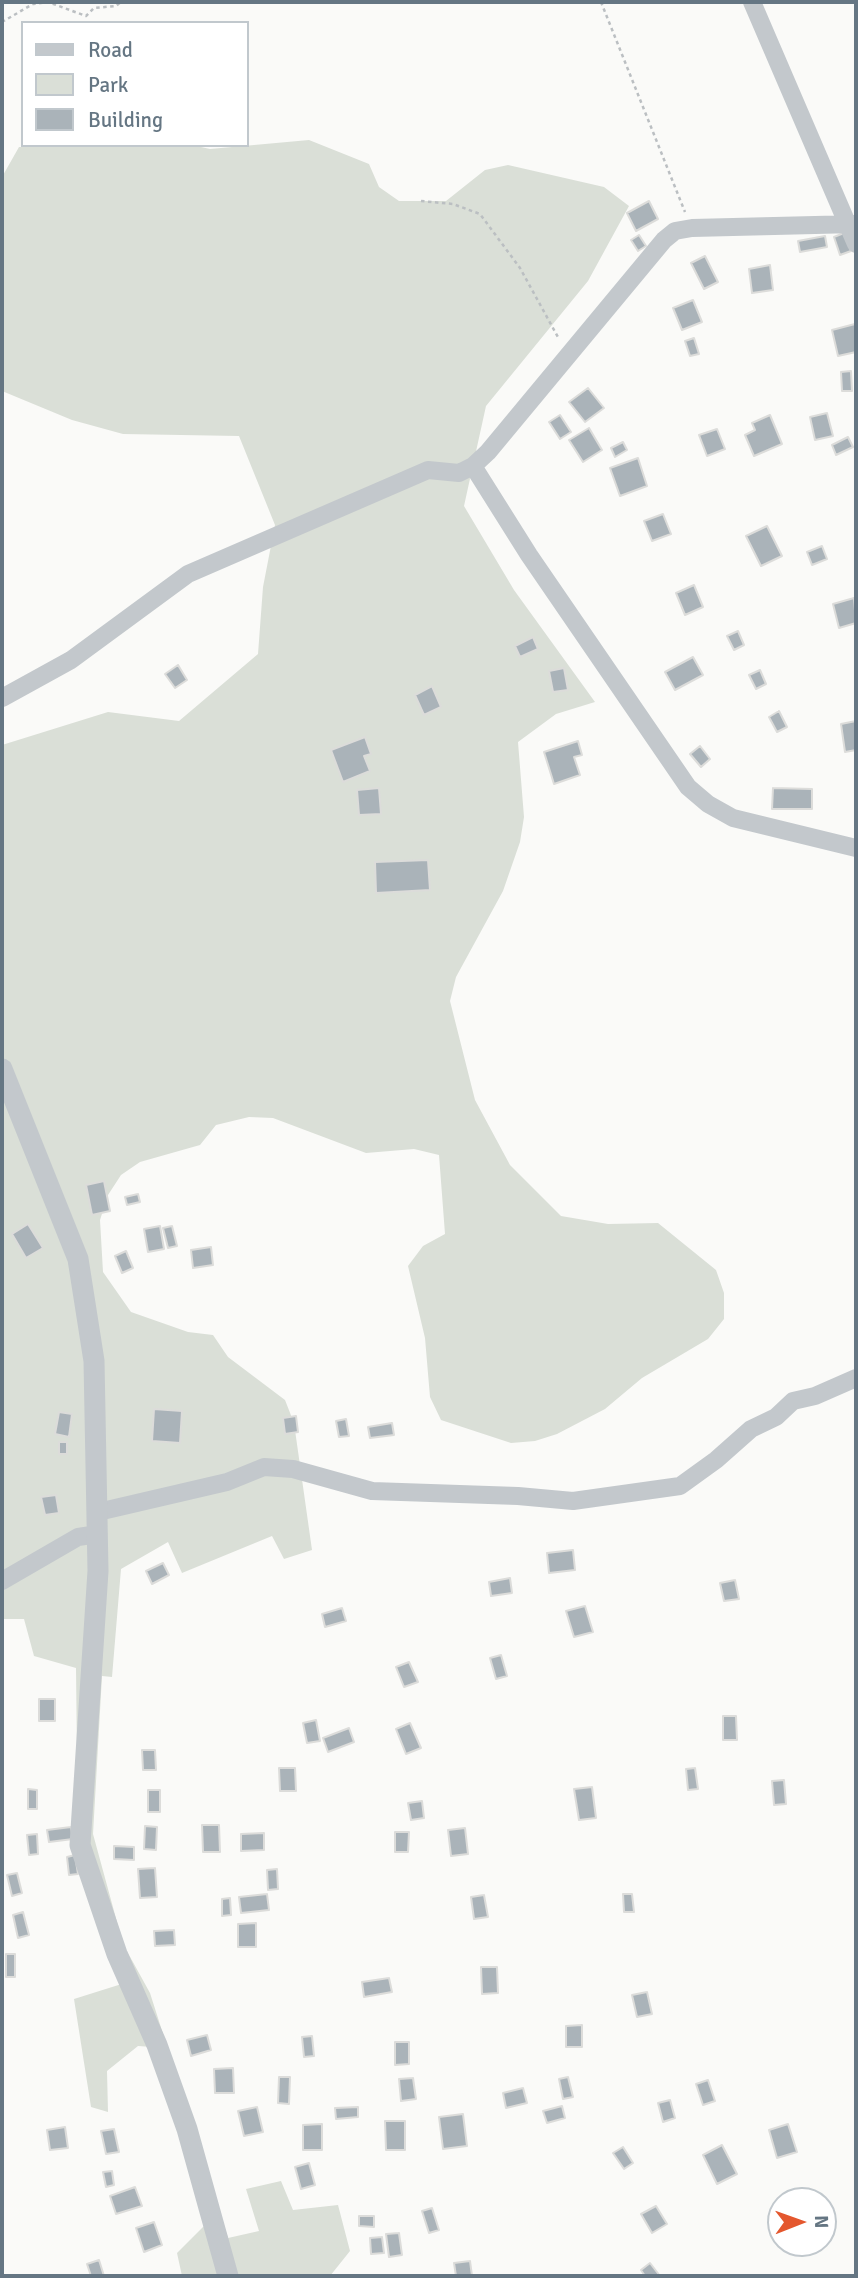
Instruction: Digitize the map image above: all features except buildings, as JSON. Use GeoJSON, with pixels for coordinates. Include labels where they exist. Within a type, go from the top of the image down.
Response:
{"type":"FeatureCollection","features":[{"type":"Feature","properties":{"kind":"street"},"geometry":{"type":"LineString","coordinates":[[752,2],[852,224],[856,244]]}},
{"type":"Feature","properties":{"kind":"street"},"geometry":{"type":"LineString","coordinates":[[2,698],[71,660],[188,574],[428,470],[459,473],[473,466],[488,452],[664,240],[675,231],[692,228],[852,224]]}},
{"type":"Feature","properties":{"kind":"street"},"geometry":{"type":"LineString","coordinates":[[473,466],[542,575],[688,787],[708,804],[733,818],[856,848]]}},
{"type":"Feature","properties":{"kind":"street"},"geometry":{"type":"LineString","coordinates":[[2,1069],[43,1167],[84,1280],[94,1361],[98,1512],[96,1609],[80,1845],[117,1954],[157,2045],[187,2129],[228,2276]]}},
{"type":"Feature","properties":{"kind":"street"},"geometry":{"type":"LineString","coordinates":[[98,1512],[227,1482],[264,1467],[293,1469],[372,1491],[518,1496],[573,1501],[680,1486],[716,1460],[751,1429],[776,1417],[793,1401],[815,1396],[856,1378]]}},
{"type":"Feature","properties":{"kind":"street"},"geometry":{"type":"LineString","coordinates":[[2,1581],[79,1537],[98,1534]]}},
{"type":"Feature","properties":{"kind":"path"},"geometry":{"type":"LineString","coordinates":[[2,22],[33,4],[48,2],[86,16],[94,8],[116,6],[121,2]]}},
{"type":"Feature","properties":{"kind":"path"},"geometry":{"type":"LineString","coordinates":[[601,2],[692,228]]}},
{"type":"Feature","properties":{"kind":"path"},"geometry":{"type":"LineString","coordinates":[[421,201],[453,204],[480,214],[520,268],[568,357]]}},
{"type":"Feature","properties":{"kind":"green space"},"geometry":{"type":"Polygon","coordinates":[[[309,140],[369,164],[379,187],[399,201],[446,201],[485,170],[508,165],[604,187],[629,206],[588,281],[486,406],[464,506],[514,590],[595,702],[556,714],[518,742],[524,817],[520,842],[503,891],[456,977],[450,1001],[475,1100],[510,1165],[561,1216],[608,1224],[658,1223],[716,1270],[724,1293],[724,1319],[708,1339],[642,1378],[605,1409],[557,1434],[535,1441],[511,1443],[441,1420],[430,1397],[425,1338],[408,1266],[423,1246],[445,1234],[439,1155],[414,1149],[366,1153],[273,1118],[249,1117],[216,1125],[200,1145],[140,1162],[121,1175],[108,1195],[100,1220],[103,1272],[131,1312],[188,1332],[213,1335],[228,1357],[285,1400],[294,1423],[312,1550],[284,1559],[272,1536],[182,1573],[168,1542],[121,1569],[112,1677],[102,1676],[93,1834],[123,1944],[150,1993],[228,2238],[259,2231],[246,2189],[281,2181],[293,2210],[338,2205],[350,2251],[330,2276],[182,2276],[177,2253],[210,2220],[152,2047],[138,2046],[107,2071],[108,2112],[91,2107],[74,1999],[128,1982],[78,1847],[76,1668],[34,1656],[24,1619],[2,1619],[2,745],[108,712],[179,721],[258,654],[263,587],[275,525],[239,436],[123,434],[72,420],[2,391],[2,177],[19,147],[210,149],[309,140]]]}}]}
